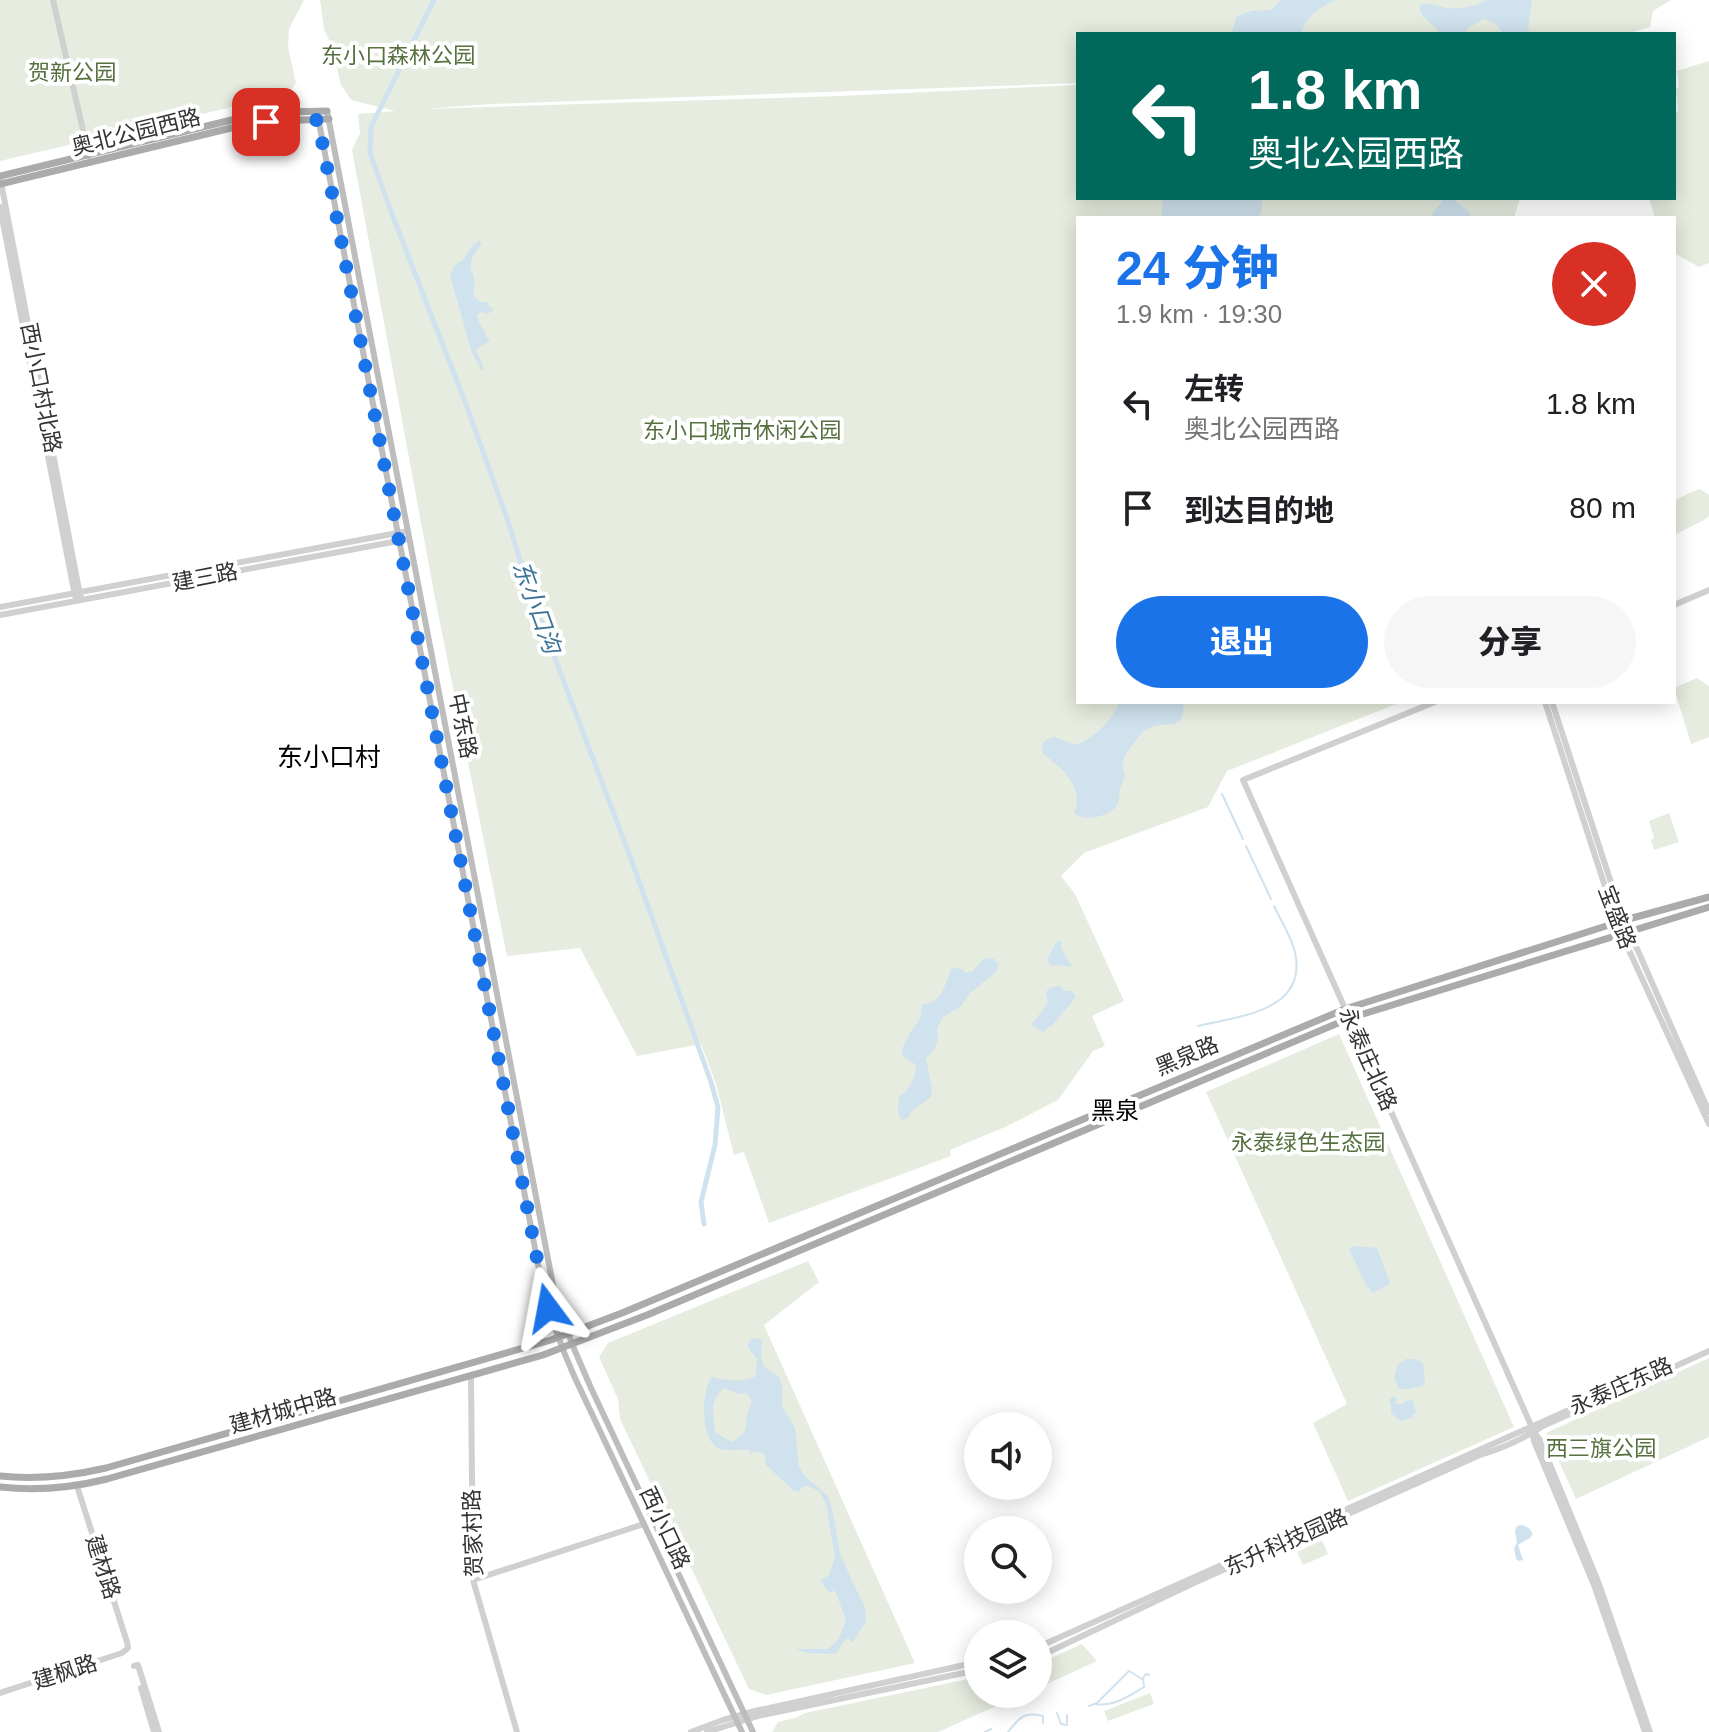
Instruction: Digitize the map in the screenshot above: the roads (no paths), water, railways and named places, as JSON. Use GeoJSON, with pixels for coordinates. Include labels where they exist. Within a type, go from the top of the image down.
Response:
{"type":"FeatureCollection","features":[{"type":"Feature","properties":{"kind":"main road","name":"奥北公园西路"},"geometry":{"type":"LineString","coordinates":[[0,180],[246,125],[328,115]]}},
{"type":"Feature","properties":{"kind":"main road","name":"中东路"},"geometry":{"type":"LineString","coordinates":[[328,115],[545,1251],[572,1344]]}},
{"type":"Feature","properties":{"kind":"main road","name":"中东路"},"geometry":{"type":"LineString","coordinates":[[317,116],[539,1269],[558,1338]]}},
{"type":"Feature","properties":{"kind":"main road","name":"黑泉路"},"geometry":{"type":"LineString","coordinates":[[558,1338],[1345,1009],[1709,897]]}},
{"type":"Feature","properties":{"kind":"main road","name":"黑泉路"},"geometry":{"type":"LineString","coordinates":[[572,1344],[727,1282],[1350,1018],[1709,907]]}},
{"type":"Feature","properties":{"kind":"main road","name":"西小口路"},"geometry":{"type":"LineString","coordinates":[[558,1338],[742,1732]]}},
{"type":"Feature","properties":{"kind":"main road","name":"建材城中路"},"geometry":{"type":"LineString","coordinates":[[0,1476],[46,1477],[89,1472],[558,1338]]}},
{"type":"Feature","properties":{"kind":"main road","name":"西小口路"},"geometry":{"type":"LineString","coordinates":[[572,1344],[753,1732]]}},
{"type":"Feature","properties":{"kind":"main road","name":"建材城中路"},"geometry":{"type":"LineString","coordinates":[[0,1487],[47,1489],[116,1477],[471,1377],[572,1344]]}},
{"type":"Feature","properties":{"kind":"main road"},"geometry":{"type":"LineString","coordinates":[[267,1423],[262,1429],[269,1434]]}},
{"type":"Feature","properties":{"kind":"main road"},"geometry":{"type":"LineString","coordinates":[[248,1428],[255,1431],[251,1439]]}},
{"type":"Feature","properties":{"kind":"street"},"geometry":{"type":"LineString","coordinates":[[53,0],[89,158]]}},
{"type":"Feature","properties":{"kind":"street","name":"西小口村北路"},"geometry":{"type":"LineString","coordinates":[[0,180],[78,597]]}},
{"type":"Feature","properties":{"kind":"street","name":"西小口村北路"},"geometry":{"type":"LineString","coordinates":[[0,207],[78,597]]}},
{"type":"Feature","properties":{"kind":"street","name":"建三路"},"geometry":{"type":"LineString","coordinates":[[0,615],[78,597],[408,535]]}},
{"type":"Feature","properties":{"kind":"street"},"geometry":{"type":"LineString","coordinates":[[1676,604],[1709,590]]}},
{"type":"Feature","properties":{"kind":"street","name":"建三路"},"geometry":{"type":"LineString","coordinates":[[0,607],[78,597]]}},
{"type":"Feature","properties":{"kind":"street","name":"永泰庄北路"},"geometry":{"type":"LineString","coordinates":[[1430,704],[1243,780],[1540,1440],[1599,1584],[1648,1732]]}},
{"type":"Feature","properties":{"kind":"street","name":"宝盛路"},"geometry":{"type":"LineString","coordinates":[[1546,704],[1597,864],[1709,1124]]}},
{"type":"Feature","properties":{"kind":"street","name":"宝盛路"},"geometry":{"type":"LineString","coordinates":[[1553,704],[1621,922]]}},
{"type":"Feature","properties":{"kind":"street","name":"宝盛路"},"geometry":{"type":"LineString","coordinates":[[1626,934],[1709,1112]]}},
{"type":"Feature","properties":{"kind":"street","name":"永泰庄东路"},"geometry":{"type":"LineString","coordinates":[[1533,1430],[1709,1349]]}},
{"type":"Feature","properties":{"kind":"street","name":"贺家村路"},"geometry":{"type":"LineString","coordinates":[[471,1377],[473,1580],[517,1732]]}},
{"type":"Feature","properties":{"kind":"street","name":"东升科技园路"},"geometry":{"type":"LineString","coordinates":[[1052,1641],[1368,1498],[1533,1430]]}},
{"type":"Feature","properties":{"kind":"street","name":"东升科技园路"},"geometry":{"type":"LineString","coordinates":[[1052,1650],[1196,1582],[1480,1455],[1500,1449],[1533,1430]]}},
{"type":"Feature","properties":{"kind":"street","name":"建材路"},"geometry":{"type":"LineString","coordinates":[[77,1486],[128,1648]]}},
{"type":"Feature","properties":{"kind":"street"},"geometry":{"type":"LineString","coordinates":[[473,1580],[644,1524]]}},
{"type":"Feature","properties":{"kind":"street","name":"建枫路"},"geometry":{"type":"LineString","coordinates":[[0,1693],[122,1653],[128,1648]]}},
{"type":"Feature","properties":{"kind":"street"},"geometry":{"type":"LineString","coordinates":[[138,1665],[157,1732],[134,1666],[138,1665]]}},
{"type":"Feature","properties":{"kind":"street"},"geometry":{"type":"LineString","coordinates":[[691,1732],[745,1716],[964,1665]]}},
{"type":"Feature","properties":{"kind":"street"},"geometry":{"type":"LineString","coordinates":[[745,1716],[964,1673]]}},
{"type":"Feature","properties":{"kind":"street"},"geometry":{"type":"LineString","coordinates":[[707,1732],[736,1719]]}},
{"type":"Feature","properties":{"kind":"water"},"geometry":{"type":"Polygon","coordinates":[[[1281,0],[1336,0],[1314,12],[1302,32],[1232,32],[1237,16],[1272,10],[1281,0]]]}},
{"type":"Feature","properties":{"kind":"water"},"geometry":{"type":"Polygon","coordinates":[[[1532,0],[1529,32],[1501,32],[1495,24],[1483,19],[1466,32],[1439,32],[1420,9],[1420,5],[1424,4],[1457,8],[1483,2],[1532,0]]]}},
{"type":"Feature","properties":{"kind":"water"},"geometry":{"type":"Polygon","coordinates":[[[1161,200],[1262,200],[1262,208],[1260,216],[1161,216],[1161,200]]]}},
{"type":"Feature","properties":{"kind":"water"},"geometry":{"type":"Polygon","coordinates":[[[1443,200],[1454,200],[1470,212],[1469,216],[1431,216],[1443,200]]]}},
{"type":"Feature","properties":{"kind":"water"},"geometry":{"type":"Polygon","coordinates":[[[479,240],[481,245],[471,264],[475,284],[473,295],[493,308],[487,314],[477,314],[490,342],[476,349],[484,369],[482,371],[472,353],[450,275],[454,266],[479,240]]]}},
{"type":"Feature","properties":{"kind":"water"},"geometry":{"type":"Polygon","coordinates":[[[1119,704],[1183,704],[1182,718],[1178,722],[1149,728],[1131,746],[1123,761],[1125,777],[1116,807],[1095,817],[1078,816],[1074,813],[1076,795],[1070,779],[1043,754],[1042,744],[1055,737],[1075,745],[1102,728],[1119,704]]]}},
{"type":"Feature","properties":{"kind":"water"},"geometry":{"type":"Polygon","coordinates":[[[1058,940],[1072,967],[1050,966],[1047,959],[1058,940]]]}},
{"type":"Feature","properties":{"kind":"water"},"geometry":{"type":"Polygon","coordinates":[[[993,958],[999,964],[996,972],[970,993],[961,1006],[943,1017],[937,1028],[938,1039],[926,1059],[931,1097],[912,1111],[908,1118],[901,1120],[899,1097],[912,1083],[916,1065],[903,1056],[902,1049],[920,1019],[922,1005],[939,996],[952,968],[966,973],[973,971],[983,959],[993,958]]]}},
{"type":"Feature","properties":{"kind":"water"},"geometry":{"type":"Polygon","coordinates":[[[1056,986],[1072,991],[1076,997],[1043,1032],[1032,1024],[1048,1003],[1046,992],[1056,986]]]}},
{"type":"Feature","properties":{"kind":"water"},"geometry":{"type":"Polygon","coordinates":[[[1354,1246],[1377,1248],[1390,1283],[1373,1293],[1349,1249],[1354,1246]]]}},
{"type":"Feature","properties":{"kind":"water"},"geometry":{"type":"Polygon","coordinates":[[[752,1338],[762,1339],[762,1362],[779,1377],[782,1406],[795,1428],[799,1467],[828,1496],[840,1553],[865,1607],[866,1621],[853,1642],[846,1638],[836,1654],[795,1649],[828,1649],[838,1640],[846,1620],[835,1590],[830,1593],[820,1581],[829,1575],[835,1558],[826,1503],[819,1491],[808,1486],[802,1487],[799,1492],[794,1491],[765,1464],[763,1453],[754,1451],[750,1454],[749,1450],[718,1448],[712,1443],[705,1425],[704,1403],[712,1377],[734,1381],[756,1376],[757,1359],[747,1346],[752,1338]],[[724,1388],[716,1397],[713,1408],[715,1432],[731,1442],[745,1431],[752,1401],[747,1393],[739,1394],[724,1388]]]}},
{"type":"Feature","properties":{"kind":"water"},"geometry":{"type":"Polygon","coordinates":[[[1406,1359],[1423,1363],[1425,1385],[1399,1389],[1394,1379],[1397,1366],[1406,1359]]]}},
{"type":"Feature","properties":{"kind":"water"},"geometry":{"type":"Polygon","coordinates":[[[1394,1396],[1396,1404],[1413,1401],[1416,1412],[1411,1418],[1401,1421],[1391,1413],[1389,1400],[1394,1396]]]}},
{"type":"Feature","properties":{"kind":"water"},"geometry":{"type":"Polygon","coordinates":[[[1522,1525],[1533,1534],[1518,1545],[1523,1560],[1519,1561],[1514,1548],[1517,1543],[1515,1531],[1517,1526],[1522,1525]]]}},
{"type":"Feature","properties":{"kind":"waterway","name":"东小口沟"},"geometry":{"type":"LineString","coordinates":[[434,0],[371,127],[370,153],[464,399],[528,587],[711,1082],[718,1107],[715,1145],[701,1202],[704,1224]]}},
{"type":"Feature","properties":{"kind":"waterway"},"geometry":{"type":"LineString","coordinates":[[1222,794],[1243,839]]}},
{"type":"Feature","properties":{"kind":"waterway"},"geometry":{"type":"LineString","coordinates":[[1246,846],[1271,899]]}},
{"type":"Feature","properties":{"kind":"waterway"},"geometry":{"type":"LineString","coordinates":[[1198,1026],[1266,1008],[1281,999],[1291,987],[1296,972],[1295,952],[1274,906]]}},
{"type":"Feature","properties":{"kind":"waterway"},"geometry":{"type":"LineString","coordinates":[[1089,1706],[1097,1703],[1129,1671],[1142,1679]]}},
{"type":"Feature","properties":{"kind":"waterway"},"geometry":{"type":"LineString","coordinates":[[1095,1704],[1114,1703],[1126,1698],[1144,1687],[1143,1678],[1149,1675]]}},
{"type":"Feature","properties":{"kind":"waterway"},"geometry":{"type":"LineString","coordinates":[[1057,1713],[1061,1724],[1067,1725]]}},
{"type":"Feature","properties":{"kind":"waterway"},"geometry":{"type":"LineString","coordinates":[[1008,1732],[1026,1715],[1043,1716],[1043,1723]]}},
{"type":"Feature","properties":{"kind":"waterway"},"geometry":{"type":"LineString","coordinates":[[1067,1715],[1067,1723]]}},
{"type":"Feature","properties":{"kind":"waterway"},"geometry":{"type":"LineString","coordinates":[[985,1732],[991,1729]]}},
{"type":"Feature","properties":{"kind":"district","name":"东小口村"},"geometry":{"type":"Point","coordinates":[329,757]}},
{"type":"Feature","properties":{"kind":"district","name":"黑泉"},"geometry":{"type":"Point","coordinates":[1115,1110]}},
{"type":"Feature","properties":{"kind":"park label","name":"东小口森林公园"},"geometry":{"type":"Point","coordinates":[398,55]}},
{"type":"Feature","properties":{"kind":"park label","name":"贺新公园"},"geometry":{"type":"Point","coordinates":[72,72]}},
{"type":"Feature","properties":{"kind":"park label","name":"东小口城市休闲公园"},"geometry":{"type":"Point","coordinates":[742,430]}},
{"type":"Feature","properties":{"kind":"park label","name":"永泰绿色生态园"},"geometry":{"type":"Point","coordinates":[1308,1142]}},
{"type":"Feature","properties":{"kind":"park label","name":"西三旗公园"},"geometry":{"type":"Point","coordinates":[1601,1448]}}]}
